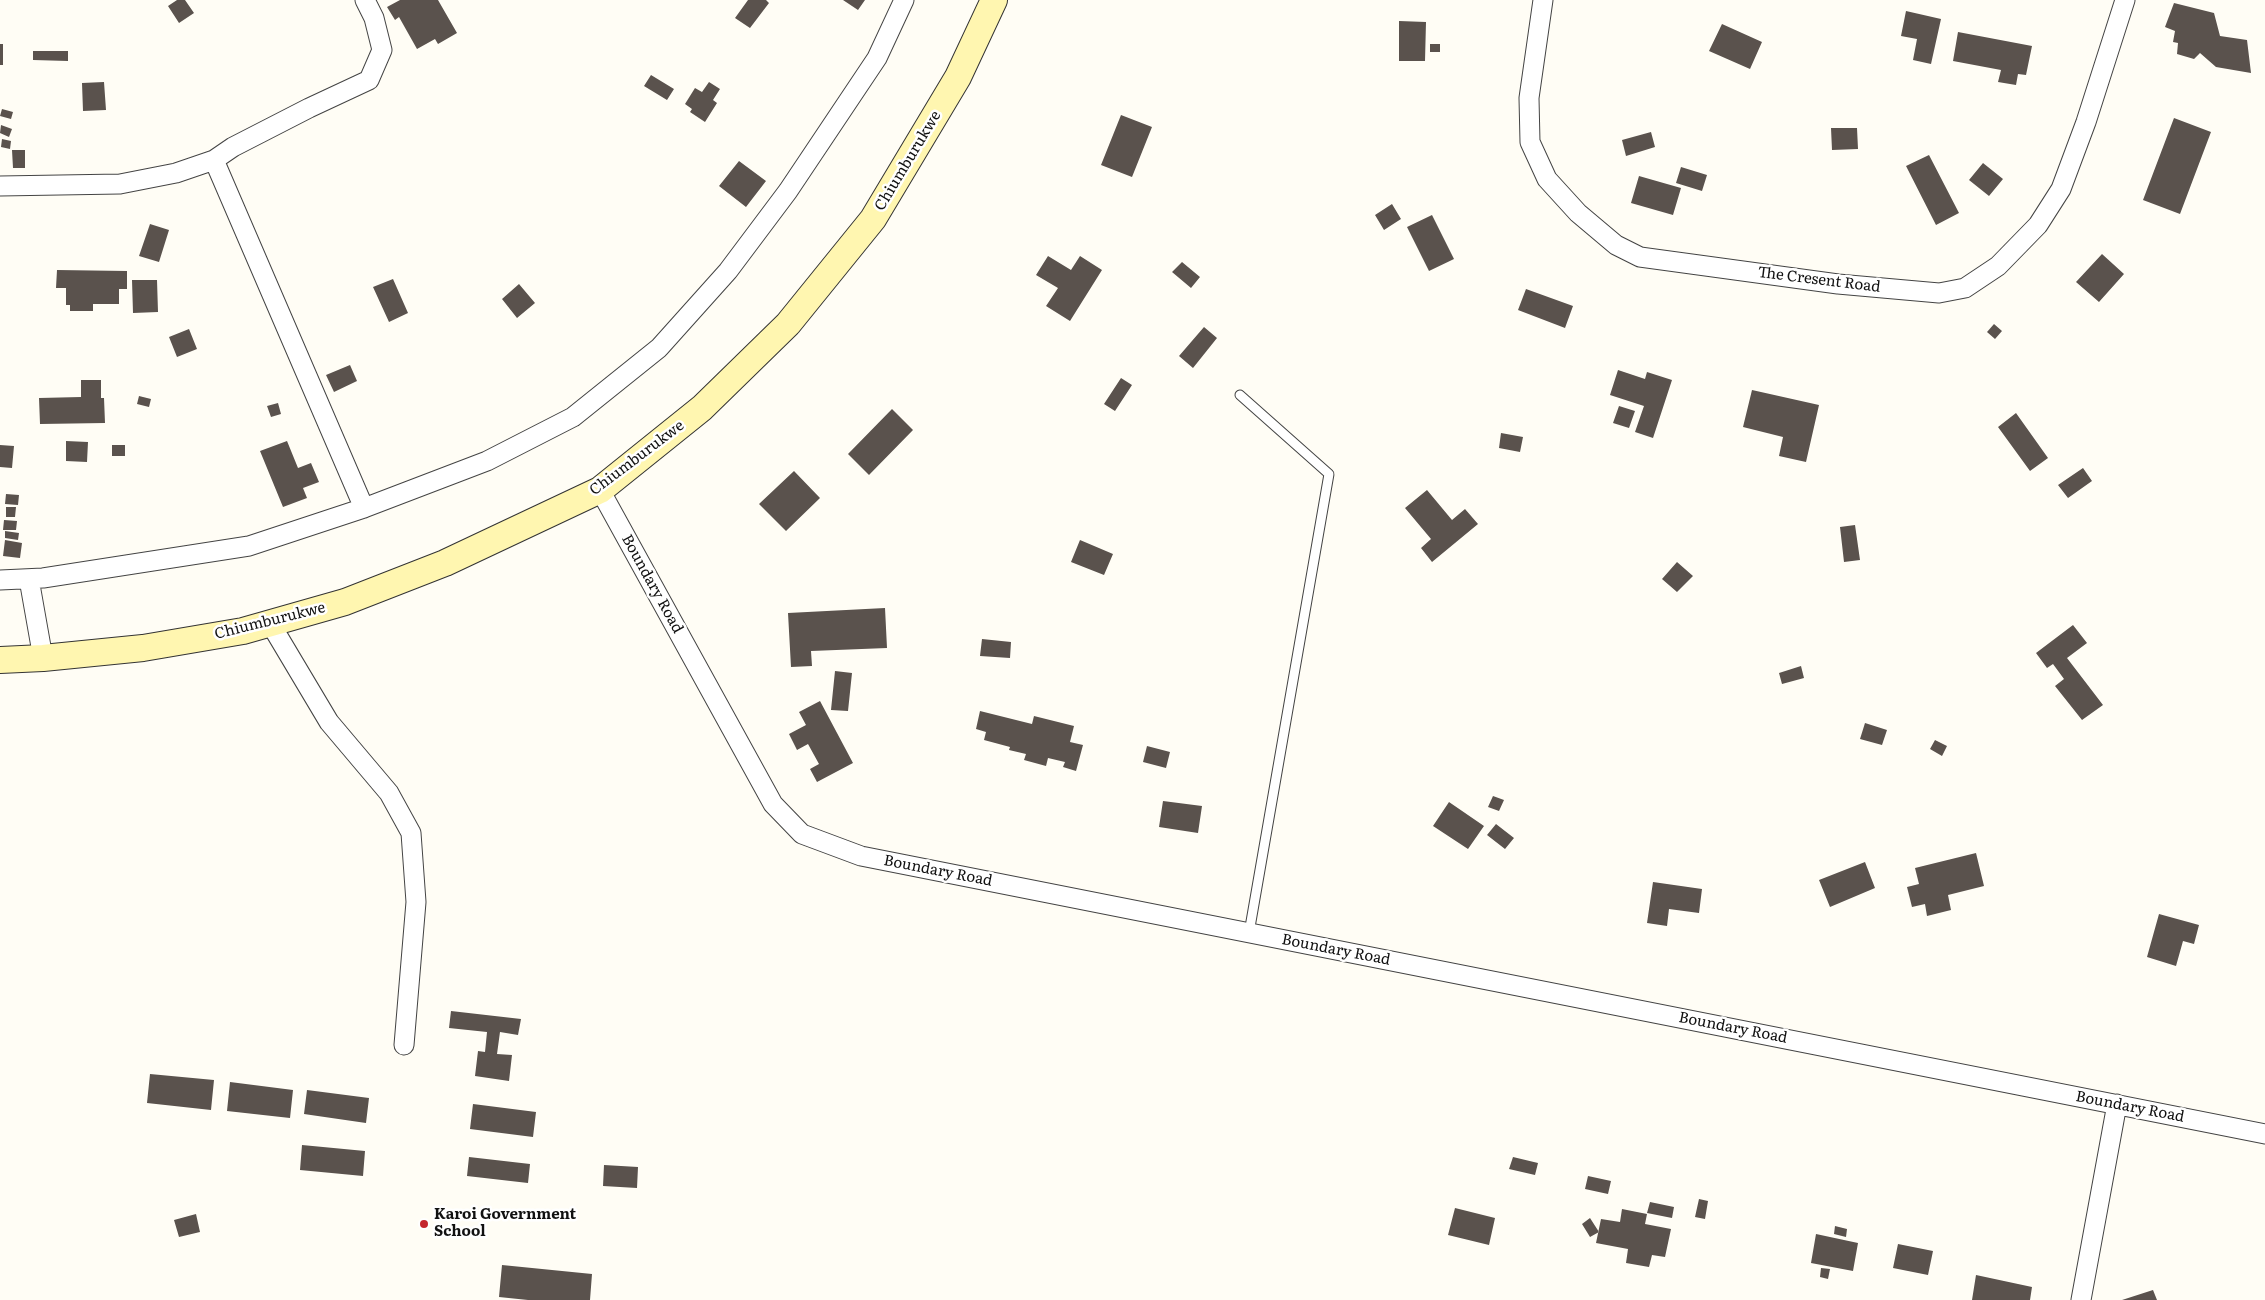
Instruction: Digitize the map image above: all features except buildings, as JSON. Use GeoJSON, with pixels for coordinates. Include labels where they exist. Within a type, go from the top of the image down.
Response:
{"type":"FeatureCollection","features":[{"type":"Feature","properties":{"kind":"street"},"geometry":{"type":"LineString","coordinates":[[0,186],[120,184],[176,173],[214,160],[233,147],[369,80],[382,50],[374,18],[365,0]]}},
{"type":"Feature","properties":{"kind":"street"},"geometry":{"type":"LineString","coordinates":[[0,580],[71,574],[249,546],[364,508],[487,461],[573,417],[659,348],[728,271],[788,191],[877,58],[904,0]]}},
{"type":"Feature","properties":{"kind":"street","name":"Chiumburukwe"},"geometry":{"type":"LineString","coordinates":[[0,660],[43,658],[143,648],[243,631],[345,602],[445,563],[600,490],[702,408],[788,324],[873,219],[958,77],[994,0]]}},
{"type":"Feature","properties":{"kind":"street","name":"The Cresent Road"},"geometry":{"type":"LineString","coordinates":[[1543,0],[1529,98],[1530,142],[1547,179],[1578,213],[1616,245],[1640,257],[1838,284],[1938,293],[1965,288],[1998,266],[2038,225],[2061,189],[2086,122],[2125,0]]}},
{"type":"Feature","properties":{"kind":"street"},"geometry":{"type":"LineString","coordinates":[[214,160],[364,508]]}},
{"type":"Feature","properties":{"kind":"street","name":"Boundary Road"},"geometry":{"type":"LineString","coordinates":[[600,490],[773,804],[802,834],[861,856],[2265,1134]]}},
{"type":"Feature","properties":{"kind":"street"},"geometry":{"type":"LineString","coordinates":[[29,579],[43,658]]}},
{"type":"Feature","properties":{"kind":"street"},"geometry":{"type":"LineString","coordinates":[[270,623],[329,722],[389,793],[412,833],[416,902],[404,1045]]}},
{"type":"Feature","properties":{"kind":"street"},"geometry":{"type":"LineString","coordinates":[[2081,1300],[2116,1104]]}},
{"type":"Feature","properties":{"kind":"lane"},"geometry":{"type":"LineString","coordinates":[[1240,395],[1329,474],[1249,933]]}},
{"type":"Feature","properties":{"kind":"place","name":"Karoi Government School"},"geometry":{"type":"Point","coordinates":[424,1224]}}]}
